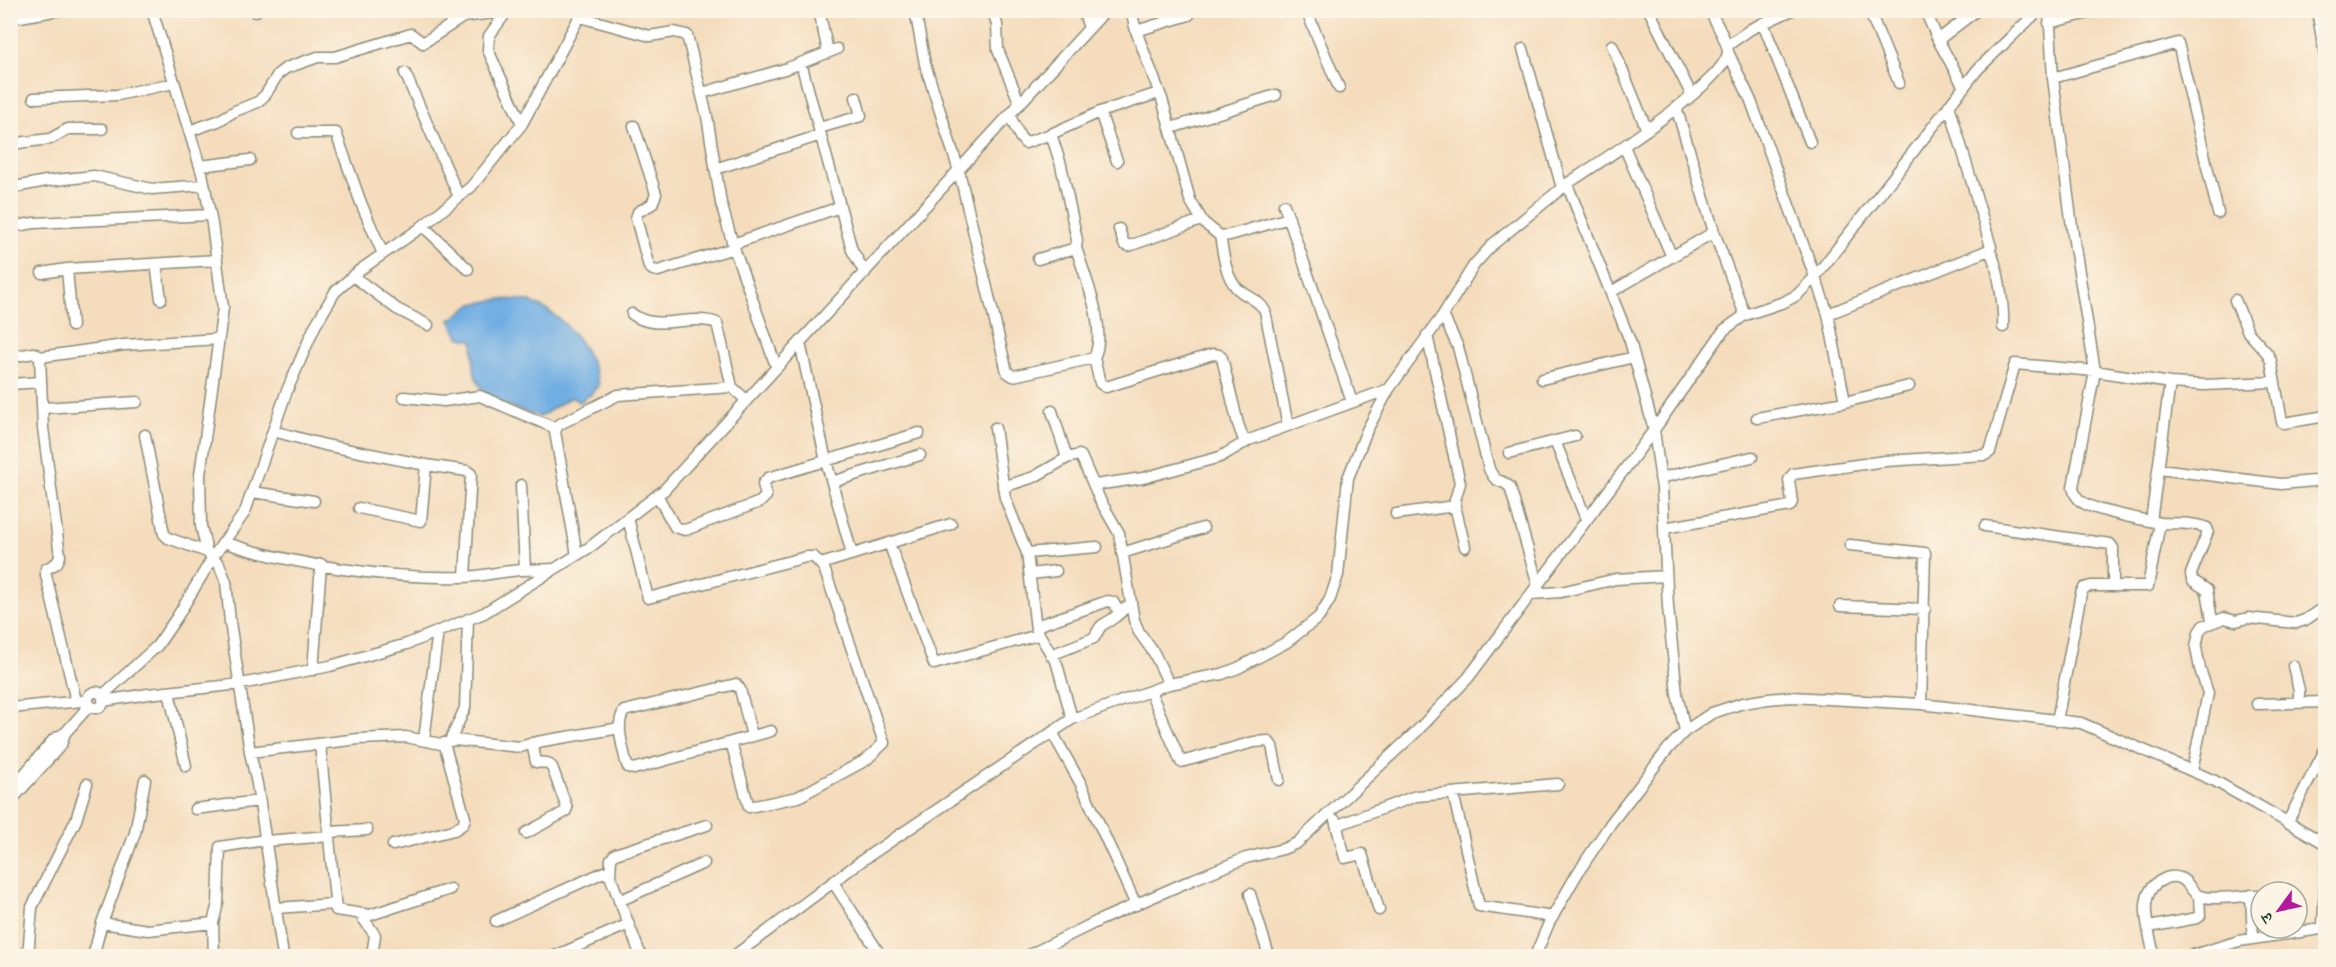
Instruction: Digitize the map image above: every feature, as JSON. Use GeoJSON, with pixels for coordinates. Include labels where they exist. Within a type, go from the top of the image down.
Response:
{"type":"FeatureCollection","features":[{"type":"Feature","properties":{"kind":"street"},"geometry":{"type":"LineString","coordinates":[[20,17],[60,10]]}},
{"type":"Feature","properties":{"kind":"street"},"geometry":{"type":"LineString","coordinates":[[152,10],[200,166],[210,215],[223,308],[200,475],[201,526],[210,555]]}},
{"type":"Feature","properties":{"kind":"street"},"geometry":{"type":"LineString","coordinates":[[189,131],[218,121],[258,102],[266,94],[278,74],[286,68],[318,57],[335,57],[411,34],[423,43],[463,17],[513,10]]}},
{"type":"Feature","properties":{"kind":"street"},"geometry":{"type":"LineString","coordinates":[[702,93],[801,63],[832,51],[819,10]]}},
{"type":"Feature","properties":{"kind":"street"},"geometry":{"type":"LineString","coordinates":[[915,10],[925,64],[959,171],[1007,372],[1013,376],[1094,358]]}},
{"type":"Feature","properties":{"kind":"street"},"geometry":{"type":"LineString","coordinates":[[993,10],[997,25],[998,50],[1020,104]]}},
{"type":"Feature","properties":{"kind":"street"},"geometry":{"type":"LineString","coordinates":[[1083,10],[1089,28]]}},
{"type":"Feature","properties":{"kind":"street"},"geometry":{"type":"LineString","coordinates":[[103,698],[241,684],[314,669],[407,644],[484,613],[577,555],[657,495],[865,273],[1106,10]]}},
{"type":"Feature","properties":{"kind":"street"},"geometry":{"type":"LineString","coordinates":[[1131,10],[1136,31],[1171,128],[1190,200],[1201,220],[1220,236],[1289,218]]}},
{"type":"Feature","properties":{"kind":"street"},"geometry":{"type":"LineString","coordinates":[[1306,10],[1339,88]]}},
{"type":"Feature","properties":{"kind":"street"},"geometry":{"type":"LineString","coordinates":[[1649,10],[1691,94]]}},
{"type":"Feature","properties":{"kind":"street"},"geometry":{"type":"LineString","coordinates":[[1710,10],[1751,100],[1828,314],[1845,402]]}},
{"type":"Feature","properties":{"kind":"street"},"geometry":{"type":"LineString","coordinates":[[734,957],[833,882],[1072,719],[1169,684],[1222,674],[1238,668],[1287,642],[1319,617],[1330,599],[1338,575],[1348,478],[1367,430],[1389,389],[1443,315],[1474,265],[1493,244],[1564,186],[1647,130],[1715,75],[1724,63],[1728,49],[1763,23],[1792,10]]}},
{"type":"Feature","properties":{"kind":"street"},"geometry":{"type":"LineString","coordinates":[[1869,10],[1899,83]]}},
{"type":"Feature","properties":{"kind":"street"},"geometry":{"type":"LineString","coordinates":[[1925,10],[1938,40],[1964,87]]}},
{"type":"Feature","properties":{"kind":"street"},"geometry":{"type":"LineString","coordinates":[[1938,40],[1977,10]]}},
{"type":"Feature","properties":{"kind":"street"},"geometry":{"type":"LineString","coordinates":[[1027,957],[1136,905],[1246,858],[1283,849],[1297,843],[1331,812],[1417,731],[1468,678],[1654,430],[1724,330],[1745,315],[1784,302],[1797,295],[1815,278],[1978,69],[2039,10]]}},
{"type":"Feature","properties":{"kind":"street"},"geometry":{"type":"LineString","coordinates":[[2049,10],[2053,78],[2073,235],[2095,371],[2083,425],[2073,487],[2074,494],[2079,501],[2087,505],[2155,522],[2207,528],[2208,531],[2191,574],[2192,580],[2207,590],[2212,621]]}},
{"type":"Feature","properties":{"kind":"street"},"geometry":{"type":"LineString","coordinates":[[2049,23],[2101,10]]}},
{"type":"Feature","properties":{"kind":"street"},"geometry":{"type":"LineString","coordinates":[[507,11],[489,36],[488,50],[522,124]]}},
{"type":"Feature","properties":{"kind":"street"},"geometry":{"type":"LineString","coordinates":[[2318,11],[2325,56]]}},
{"type":"Feature","properties":{"kind":"street"},"geometry":{"type":"LineString","coordinates":[[10,708],[76,701],[89,703],[95,708],[100,707],[103,698],[157,646],[177,617],[210,555],[223,542],[245,512],[286,393],[315,326],[335,292],[471,187],[522,124],[582,14],[650,36],[674,32],[687,35],[702,93],[721,203],[733,246],[776,366]]}},
{"type":"Feature","properties":{"kind":"street"},"geometry":{"type":"LineString","coordinates":[[1136,31],[1189,15]]}},
{"type":"Feature","properties":{"kind":"street"},"geometry":{"type":"LineString","coordinates":[[1763,23],[1810,142]]}},
{"type":"Feature","properties":{"kind":"street"},"geometry":{"type":"LineString","coordinates":[[2053,78],[2178,44],[2218,213]]}},
{"type":"Feature","properties":{"kind":"street"},"geometry":{"type":"LineString","coordinates":[[1612,45],[1647,130]]}},
{"type":"Feature","properties":{"kind":"street"},"geometry":{"type":"LineString","coordinates":[[1522,49],[1564,186],[1611,292],[1634,357],[1654,430],[1660,478],[1677,694],[1685,731]]}},
{"type":"Feature","properties":{"kind":"street"},"geometry":{"type":"LineString","coordinates":[[801,63],[852,250],[865,273]]}},
{"type":"Feature","properties":{"kind":"street"},"geometry":{"type":"LineString","coordinates":[[405,74],[459,197]]}},
{"type":"Feature","properties":{"kind":"street"},"geometry":{"type":"LineString","coordinates":[[34,98],[117,95],[174,83]]}},
{"type":"Feature","properties":{"kind":"street"},"geometry":{"type":"LineString","coordinates":[[1010,116],[1025,143],[1100,112],[1159,93]]}},
{"type":"Feature","properties":{"kind":"street"},"geometry":{"type":"LineString","coordinates":[[1171,128],[1276,95]]}},
{"type":"Feature","properties":{"kind":"street"},"geometry":{"type":"LineString","coordinates":[[715,169],[861,116],[856,97]]}},
{"type":"Feature","properties":{"kind":"street"},"geometry":{"type":"LineString","coordinates":[[1949,105],[1989,250],[1993,257],[2002,299],[2003,327]]}},
{"type":"Feature","properties":{"kind":"street"},"geometry":{"type":"LineString","coordinates":[[1676,107],[1714,232],[1745,315]]}},
{"type":"Feature","properties":{"kind":"street"},"geometry":{"type":"LineString","coordinates":[[1100,112],[1116,161]]}},
{"type":"Feature","properties":{"kind":"street"},"geometry":{"type":"LineString","coordinates":[[634,126],[656,194],[652,204],[638,212],[636,218],[649,267],[653,270],[658,271],[733,246],[840,207]]}},
{"type":"Feature","properties":{"kind":"street"},"geometry":{"type":"LineString","coordinates":[[10,144],[50,139],[68,129],[102,129]]}},
{"type":"Feature","properties":{"kind":"street"},"geometry":{"type":"LineString","coordinates":[[298,133],[336,133],[361,203],[383,254]]}},
{"type":"Feature","properties":{"kind":"street"},"geometry":{"type":"LineString","coordinates":[[1051,134],[1061,165],[1077,240],[1076,248],[1095,311],[1099,348],[1094,358],[1100,383],[1106,387],[1213,354],[1219,355],[1222,358],[1245,443]]}},
{"type":"Feature","properties":{"kind":"street"},"geometry":{"type":"LineString","coordinates":[[1624,146],[1672,257]]}},
{"type":"Feature","properties":{"kind":"street"},"geometry":{"type":"LineString","coordinates":[[200,166],[250,160]]}},
{"type":"Feature","properties":{"kind":"street"},"geometry":{"type":"LineString","coordinates":[[10,188],[46,181],[94,176],[152,189],[204,185]]}},
{"type":"Feature","properties":{"kind":"street"},"geometry":{"type":"LineString","coordinates":[[1284,205],[1352,402]]}},
{"type":"Feature","properties":{"kind":"street"},"geometry":{"type":"LineString","coordinates":[[10,227],[34,223],[210,215]]}},
{"type":"Feature","properties":{"kind":"street"},"geometry":{"type":"LineString","coordinates":[[1119,229],[1124,244],[1129,246],[1201,220]]}},
{"type":"Feature","properties":{"kind":"street"},"geometry":{"type":"LineString","coordinates":[[423,226],[468,269]]}},
{"type":"Feature","properties":{"kind":"street"},"geometry":{"type":"LineString","coordinates":[[1611,292],[1714,232]]}},
{"type":"Feature","properties":{"kind":"street"},"geometry":{"type":"LineString","coordinates":[[1220,236],[1230,279],[1241,291],[1259,302],[1265,311],[1288,426]]}},
{"type":"Feature","properties":{"kind":"street"},"geometry":{"type":"LineString","coordinates":[[1038,259],[1076,248]]}},
{"type":"Feature","properties":{"kind":"street"},"geometry":{"type":"LineString","coordinates":[[1828,314],[1989,250]]}},
{"type":"Feature","properties":{"kind":"street"},"geometry":{"type":"LineString","coordinates":[[42,273],[67,269],[217,260]]}},
{"type":"Feature","properties":{"kind":"street"},"geometry":{"type":"LineString","coordinates":[[156,264],[161,299]]}},
{"type":"Feature","properties":{"kind":"street"},"geometry":{"type":"LineString","coordinates":[[67,269],[72,326]]}},
{"type":"Feature","properties":{"kind":"street"},"geometry":{"type":"LineString","coordinates":[[353,276],[397,309],[428,325]]}},
{"type":"Feature","properties":{"kind":"street"},"geometry":{"type":"LineString","coordinates":[[2235,300],[2248,332],[2269,357],[2280,420],[2283,423],[2325,416]]}},
{"type":"Feature","properties":{"kind":"street"},"geometry":{"type":"LineString","coordinates":[[632,314],[641,321],[650,323],[704,320],[717,323],[732,387],[746,400]]}},
{"type":"Feature","properties":{"kind":"street"},"geometry":{"type":"LineString","coordinates":[[1443,315],[1458,347],[1489,469],[1492,477],[1498,482],[1507,483],[1510,487],[1538,585]]}},
{"type":"Feature","properties":{"kind":"street"},"geometry":{"type":"LineString","coordinates":[[1427,335],[1460,483],[1455,506],[1465,548]]}},
{"type":"Feature","properties":{"kind":"street"},"geometry":{"type":"LineString","coordinates":[[10,357],[34,353],[40,357],[124,345],[218,339]]}},
{"type":"Feature","properties":{"kind":"street"},"geometry":{"type":"LineString","coordinates":[[800,343],[826,461],[852,554]]}},
{"type":"Feature","properties":{"kind":"street"},"geometry":{"type":"LineString","coordinates":[[40,357],[43,408],[60,556],[57,563],[46,569],[46,575],[76,701]]}},
{"type":"Feature","properties":{"kind":"street"},"geometry":{"type":"LineString","coordinates":[[1542,379],[1634,357]]}},
{"type":"Feature","properties":{"kind":"street"},"geometry":{"type":"LineString","coordinates":[[1664,528],[1790,506],[1792,502],[1789,480],[1793,474],[1885,461],[1985,455],[1990,452],[2015,364],[2095,371],[2204,385],[2274,382]]}},
{"type":"Feature","properties":{"kind":"street"},"geometry":{"type":"LineString","coordinates":[[10,384],[41,382]]}},
{"type":"Feature","properties":{"kind":"street"},"geometry":{"type":"LineString","coordinates":[[2057,721],[2081,592],[2084,588],[2091,586],[2148,586],[2170,382]]}},
{"type":"Feature","properties":{"kind":"street"},"geometry":{"type":"LineString","coordinates":[[1757,418],[1845,402],[1909,386]]}},
{"type":"Feature","properties":{"kind":"street"},"geometry":{"type":"LineString","coordinates":[[555,428],[618,395],[732,387]]}},
{"type":"Feature","properties":{"kind":"street"},"geometry":{"type":"LineString","coordinates":[[1095,485],[1143,478],[1220,457],[1245,443],[1389,389]]}},
{"type":"Feature","properties":{"kind":"street"},"geometry":{"type":"LineString","coordinates":[[404,397],[444,401],[480,396],[555,428]]}},
{"type":"Feature","properties":{"kind":"street"},"geometry":{"type":"LineString","coordinates":[[43,408],[137,402]]}},
{"type":"Feature","properties":{"kind":"street"},"geometry":{"type":"LineString","coordinates":[[1052,411],[1067,458]]}},
{"type":"Feature","properties":{"kind":"street"},"geometry":{"type":"LineString","coordinates":[[555,428],[577,555]]}},
{"type":"Feature","properties":{"kind":"street"},"geometry":{"type":"LineString","coordinates":[[995,428],[1003,487],[1027,552],[1037,630],[1059,670],[1072,719]]}},
{"type":"Feature","properties":{"kind":"street"},"geometry":{"type":"LineString","coordinates":[[273,431],[325,445],[467,471],[471,474],[465,577]]}},
{"type":"Feature","properties":{"kind":"street"},"geometry":{"type":"LineString","coordinates":[[657,495],[675,528],[685,530],[760,502],[766,496],[763,484],[768,478],[919,433]]}},
{"type":"Feature","properties":{"kind":"street"},"geometry":{"type":"LineString","coordinates":[[145,435],[164,534],[168,538],[210,555],[219,564],[226,582],[230,622],[283,957]]}},
{"type":"Feature","properties":{"kind":"street"},"geometry":{"type":"LineString","coordinates":[[1509,453],[1575,436]]}},
{"type":"Feature","properties":{"kind":"street"},"geometry":{"type":"LineString","coordinates":[[1555,441],[1586,519]]}},
{"type":"Feature","properties":{"kind":"street"},"geometry":{"type":"LineString","coordinates":[[832,482],[920,455]]}},
{"type":"Feature","properties":{"kind":"street"},"geometry":{"type":"LineString","coordinates":[[1003,487],[1032,478],[1067,458],[1081,456],[1100,500],[1119,533],[1131,604],[1139,632],[1154,653],[1169,684]]}},
{"type":"Feature","properties":{"kind":"street"},"geometry":{"type":"LineString","coordinates":[[1660,478],[1752,457]]}},
{"type":"Feature","properties":{"kind":"street"},"geometry":{"type":"LineString","coordinates":[[359,508],[421,521],[426,465]]}},
{"type":"Feature","properties":{"kind":"street"},"geometry":{"type":"LineString","coordinates":[[2159,469],[2281,484],[2325,480]]}},
{"type":"Feature","properties":{"kind":"street"},"geometry":{"type":"LineString","coordinates":[[521,485],[525,570]]}},
{"type":"Feature","properties":{"kind":"street"},"geometry":{"type":"LineString","coordinates":[[252,492],[314,501]]}},
{"type":"Feature","properties":{"kind":"street"},"geometry":{"type":"LineString","coordinates":[[1396,514],[1455,506]]}},
{"type":"Feature","properties":{"kind":"street"},"geometry":{"type":"LineString","coordinates":[[628,518],[648,598],[806,557],[814,557],[821,564],[884,743],[866,760],[798,796],[749,807],[731,742]]}},
{"type":"Feature","properties":{"kind":"street"},"geometry":{"type":"LineString","coordinates":[[821,564],[951,524]]}},
{"type":"Feature","properties":{"kind":"street"},"geometry":{"type":"LineString","coordinates":[[1985,526],[2110,544],[2113,548],[2113,586]]}},
{"type":"Feature","properties":{"kind":"street"},"geometry":{"type":"LineString","coordinates":[[1122,552],[1203,528]]}},
{"type":"Feature","properties":{"kind":"street"},"geometry":{"type":"LineString","coordinates":[[223,542],[249,550],[321,564],[410,577],[465,577],[554,569]]}},
{"type":"Feature","properties":{"kind":"street"},"geometry":{"type":"LineString","coordinates":[[889,543],[934,664],[1037,630],[1108,601],[1113,602],[1119,612]]}},
{"type":"Feature","properties":{"kind":"street"},"geometry":{"type":"LineString","coordinates":[[1850,546],[1923,551],[1926,556],[1921,704]]}},
{"type":"Feature","properties":{"kind":"street"},"geometry":{"type":"LineString","coordinates":[[1027,552],[1097,547]]}},
{"type":"Feature","properties":{"kind":"street"},"geometry":{"type":"LineString","coordinates":[[314,669],[321,564]]}},
{"type":"Feature","properties":{"kind":"street"},"geometry":{"type":"LineString","coordinates":[[1030,574],[1056,571]]}},
{"type":"Feature","properties":{"kind":"street"},"geometry":{"type":"LineString","coordinates":[[1531,594],[1561,592],[1616,579],[1666,576]]}},
{"type":"Feature","properties":{"kind":"street"},"geometry":{"type":"LineString","coordinates":[[1051,654],[1094,638],[1100,626],[1115,618],[1119,612],[1131,604]]}},
{"type":"Feature","properties":{"kind":"street"},"geometry":{"type":"LineString","coordinates":[[1840,606],[1924,609]]}},
{"type":"Feature","properties":{"kind":"street"},"geometry":{"type":"LineString","coordinates":[[2192,771],[2208,693],[2200,669],[2196,638],[2203,626],[2224,618],[2236,621],[2248,618],[2296,622],[2306,620],[2325,606]]}},
{"type":"Feature","properties":{"kind":"street"},"geometry":{"type":"LineString","coordinates":[[393,845],[454,830],[464,824],[465,818],[447,742],[465,708],[468,619]]}},
{"type":"Feature","properties":{"kind":"street"},"geometry":{"type":"LineString","coordinates":[[424,740],[438,631]]}},
{"type":"Feature","properties":{"kind":"street"},"geometry":{"type":"LineString","coordinates":[[2294,666],[2299,703]]}},
{"type":"Feature","properties":{"kind":"street"},"geometry":{"type":"LineString","coordinates":[[752,736],[740,689],[736,684],[624,711],[621,717],[620,728],[626,762],[631,768],[771,731]]}},
{"type":"Feature","properties":{"kind":"street"},"geometry":{"type":"LineString","coordinates":[[1150,691],[1181,762],[1254,742],[1268,741],[1272,746],[1279,780]]}},
{"type":"Feature","properties":{"kind":"street"},"geometry":{"type":"LineString","coordinates":[[169,692],[186,766]]}},
{"type":"Feature","properties":{"kind":"street"},"geometry":{"type":"LineString","coordinates":[[1534,957],[1576,874],[1611,823],[1668,749],[1685,731],[1722,709],[1768,699],[1791,697],[1921,704],[2081,723],[2215,781],[2325,844]]}},
{"type":"Feature","properties":{"kind":"street"},"geometry":{"type":"LineString","coordinates":[[2257,704],[2325,702]]}},
{"type":"Feature","properties":{"kind":"street"},"geometry":{"type":"LineString","coordinates":[[10,802],[61,745],[65,733],[89,703]]}},
{"type":"Feature","properties":{"kind":"street"},"geometry":{"type":"LineString","coordinates":[[250,752],[406,737],[520,747],[620,728]]}},
{"type":"Feature","properties":{"kind":"street"},"geometry":{"type":"LineString","coordinates":[[1052,732],[1081,784],[1136,905]]}},
{"type":"Feature","properties":{"kind":"street"},"geometry":{"type":"LineString","coordinates":[[10,791],[54,739],[65,733]]}},
{"type":"Feature","properties":{"kind":"street"},"geometry":{"type":"LineString","coordinates":[[526,832],[567,810],[552,767],[547,763],[536,762],[532,743]]}},
{"type":"Feature","properties":{"kind":"street"},"geometry":{"type":"LineString","coordinates":[[320,744],[336,910],[370,915],[450,889]]}},
{"type":"Feature","properties":{"kind":"street"},"geometry":{"type":"LineString","coordinates":[[2288,823],[2325,748]]}},
{"type":"Feature","properties":{"kind":"street"},"geometry":{"type":"LineString","coordinates":[[93,957],[102,923],[135,833],[145,780]]}},
{"type":"Feature","properties":{"kind":"street"},"geometry":{"type":"LineString","coordinates":[[28,957],[32,907],[76,820],[87,784]]}},
{"type":"Feature","properties":{"kind":"street"},"geometry":{"type":"LineString","coordinates":[[1338,825],[1416,796],[1558,784]]}},
{"type":"Feature","properties":{"kind":"street"},"geometry":{"type":"LineString","coordinates":[[1453,793],[1479,906],[1553,917]]}},
{"type":"Feature","properties":{"kind":"street"},"geometry":{"type":"LineString","coordinates":[[195,809],[259,801]]}},
{"type":"Feature","properties":{"kind":"street"},"geometry":{"type":"LineString","coordinates":[[1331,812],[1338,825],[1345,858],[1362,854],[1378,910]]}},
{"type":"Feature","properties":{"kind":"street"},"geometry":{"type":"LineString","coordinates":[[641,957],[610,876],[611,859],[615,854],[706,825]]}},
{"type":"Feature","properties":{"kind":"street"},"geometry":{"type":"LineString","coordinates":[[214,957],[213,923],[218,903],[220,847],[367,830]]}},
{"type":"Feature","properties":{"kind":"street"},"geometry":{"type":"LineString","coordinates":[[619,901],[704,863]]}},
{"type":"Feature","properties":{"kind":"street"},"geometry":{"type":"LineString","coordinates":[[2309,931],[2323,928],[2325,865]]}},
{"type":"Feature","properties":{"kind":"street"},"geometry":{"type":"LineString","coordinates":[[496,921],[604,872],[610,876]]}},
{"type":"Feature","properties":{"kind":"street"},"geometry":{"type":"LineString","coordinates":[[2149,927],[2197,918],[2200,915],[2199,896],[2185,880],[2179,877],[2167,877],[2160,880],[2149,890],[2146,897],[2149,927],[2154,957]]}},
{"type":"Feature","properties":{"kind":"street"},"geometry":{"type":"LineString","coordinates":[[833,882],[881,957]]}},
{"type":"Feature","properties":{"kind":"street"},"geometry":{"type":"LineString","coordinates":[[1250,894],[1269,957]]}},
{"type":"Feature","properties":{"kind":"street"},"geometry":{"type":"LineString","coordinates":[[2199,896],[2249,895]]}},
{"type":"Feature","properties":{"kind":"street"},"geometry":{"type":"LineString","coordinates":[[276,908],[335,904]]}},
{"type":"Feature","properties":{"kind":"street"},"geometry":{"type":"LineString","coordinates":[[360,914],[375,935],[372,957]]}},
{"type":"Feature","properties":{"kind":"street"},"geometry":{"type":"LineString","coordinates":[[102,923],[155,930],[213,923]]}},
{"type":"Feature","properties":{"kind":"street"},"geometry":{"type":"LineString","coordinates":[[555,957],[627,925]]}},
{"type":"Feature","properties":{"kind":"street"},"geometry":{"type":"LineString","coordinates":[[2190,957],[2227,944],[2249,940]]}},
{"type":"Feature","properties":{"kind":"water"},"geometry":{"type":"Polygon","coordinates":[[[501,299],[534,303],[546,309],[567,326],[584,348],[595,372],[599,385],[590,395],[579,402],[571,397],[540,417],[504,404],[480,387],[475,374],[473,340],[460,338],[450,320],[473,304],[501,299]]]}}]}
